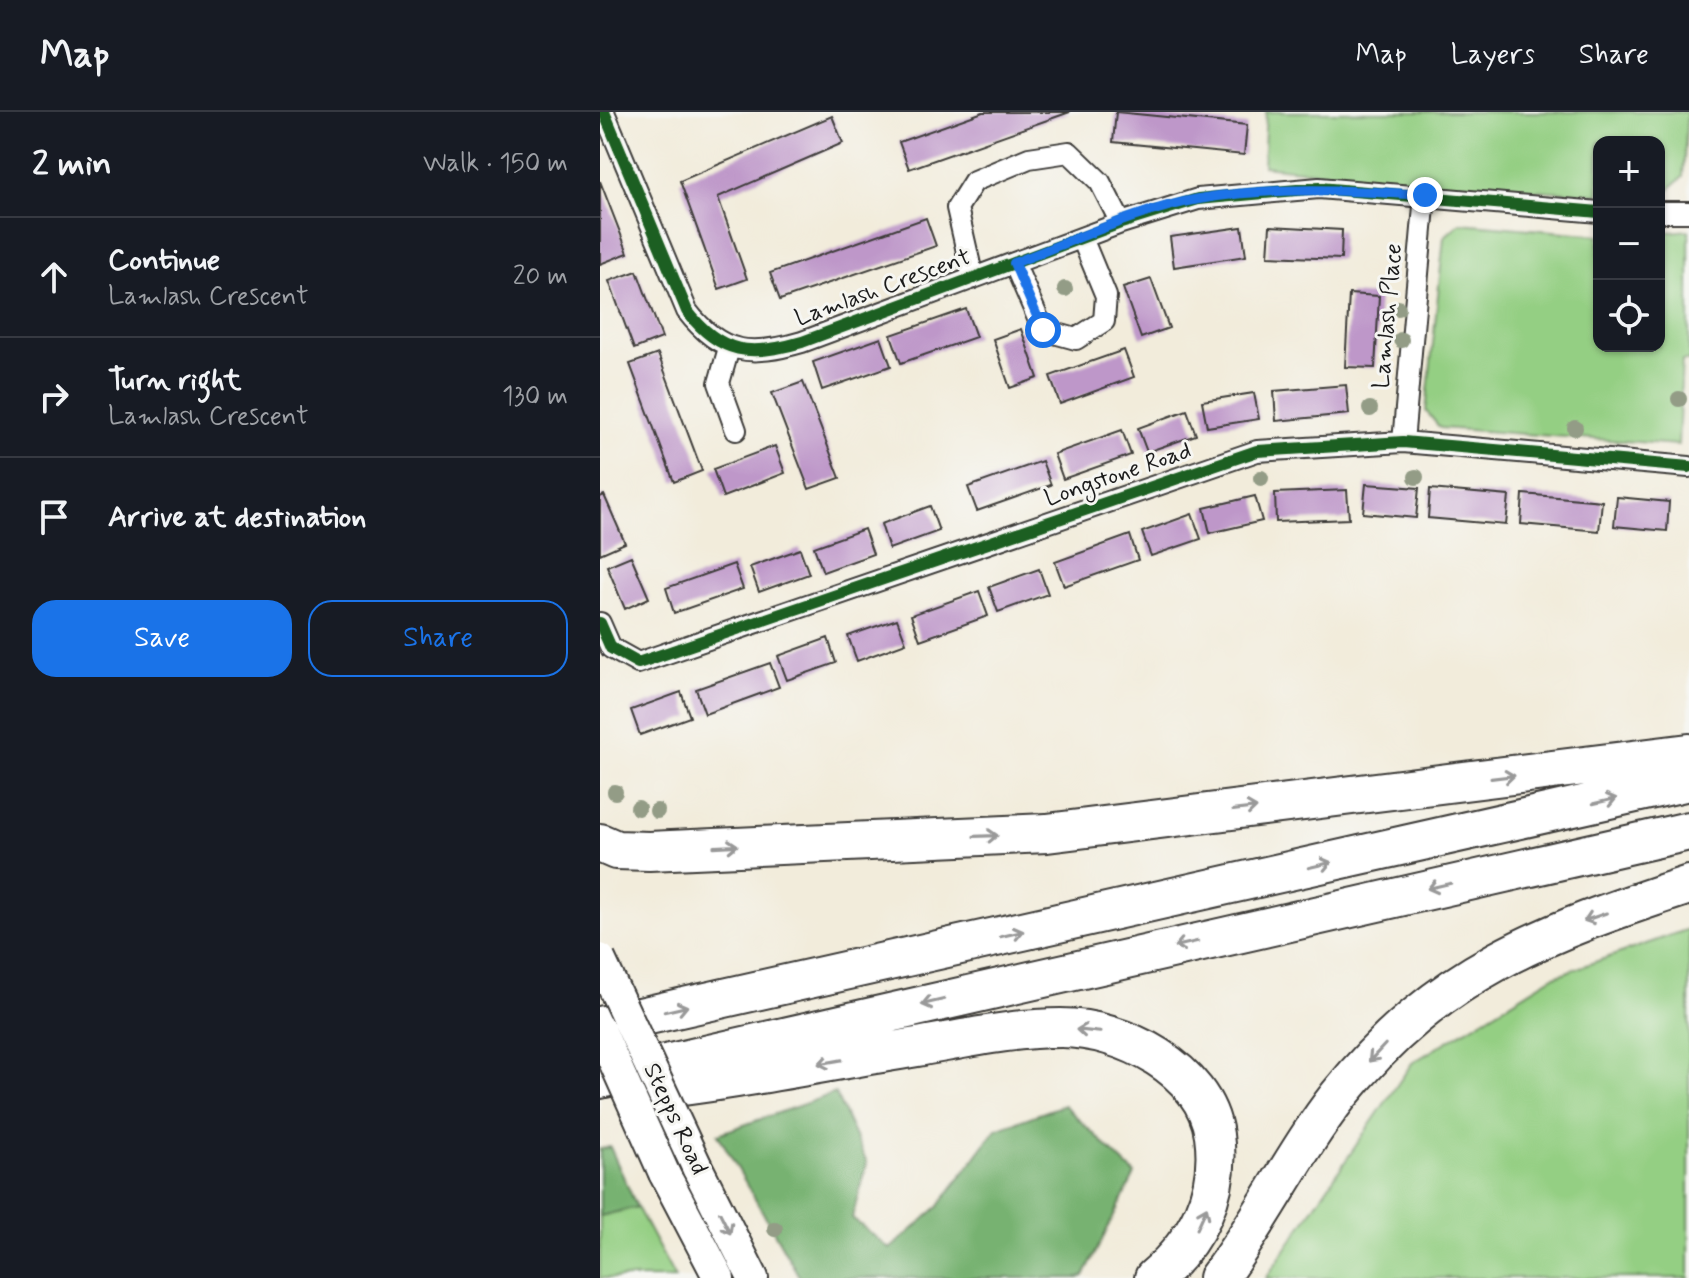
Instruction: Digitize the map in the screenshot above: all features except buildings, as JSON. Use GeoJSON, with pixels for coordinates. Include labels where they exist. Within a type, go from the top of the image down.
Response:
{"type":"FeatureCollection","features":[{"type":"Feature","properties":{"kind":"highway"},"geometry":{"type":"LineString","coordinates":[[600,843],[616,850],[649,851],[1047,833],[1689,753]]}},
{"type":"Feature","properties":{"kind":"highway"},"geometry":{"type":"LineString","coordinates":[[600,1028],[1689,781]]}},
{"type":"Feature","properties":{"kind":"highway"},"geometry":{"type":"LineString","coordinates":[[600,1079],[1689,831]]}},
{"type":"Feature","properties":{"kind":"highway"},"geometry":{"type":"LineString","coordinates":[[600,868],[649,851]]}},
{"type":"Feature","properties":{"kind":"highway"},"geometry":{"type":"LineString","coordinates":[[1218,1278],[1245,1242],[1338,1097],[1382,1047],[1441,994],[1557,930],[1689,885]]}},
{"type":"Feature","properties":{"kind":"highway"},"geometry":{"type":"LineString","coordinates":[[600,1095],[686,1086],[984,1036],[1062,1028],[1102,1032],[1141,1047],[1169,1065],[1194,1092],[1212,1121],[1217,1158],[1202,1222],[1177,1259],[1154,1278]]}},
{"type":"Feature","properties":{"kind":"main road","name":"Stepps Road"},"geometry":{"type":"LineString","coordinates":[[600,959],[697,1167],[753,1278]]}},
{"type":"Feature","properties":{"kind":"main road","name":"Stepps Road"},"geometry":{"type":"LineString","coordinates":[[600,1028],[664,1173],[719,1278]]}},
{"type":"Feature","properties":{"kind":"street"},"geometry":{"type":"LineString","coordinates":[[604,112],[687,311],[704,333],[729,348],[719,383],[736,430]]}},
{"type":"Feature","properties":{"kind":"street","name":"Lamlash Crescent"},"geometry":{"type":"LineString","coordinates":[[973,278],[957,208],[974,181],[1029,158],[1069,152],[1100,182],[1121,223]]}},
{"type":"Feature","properties":{"kind":"street","name":"Lamlash Crescent"},"geometry":{"type":"LineString","coordinates":[[729,348],[769,352],[802,342],[1121,223],[1198,199],[1319,188],[1593,211]]}},
{"type":"Feature","properties":{"kind":"street","name":"Lamlash Place"},"geometry":{"type":"LineString","coordinates":[[1403,442],[1425,195]]}},
{"type":"Feature","properties":{"kind":"street"},"geometry":{"type":"LineString","coordinates":[[1665,212],[1689,212]]}},
{"type":"Feature","properties":{"kind":"street"},"geometry":{"type":"LineString","coordinates":[[1014,263],[1043,330],[1076,339],[1104,321],[1106,296],[1082,238]]}},
{"type":"Feature","properties":{"kind":"street","name":"Longstone Road"},"geometry":{"type":"LineString","coordinates":[[600,623],[611,648],[638,663],[1257,451],[1403,442],[1689,467]]}},
{"type":"Feature","properties":{"kind":"green space"},"geometry":{"type":"Polygon","coordinates":[[[1266,112],[1687,112],[1683,177],[1665,192],[1665,136],[1593,136],[1593,194],[1431,184],[1263,166],[1266,112]]]}},
{"type":"Feature","properties":{"kind":"green space"},"geometry":{"type":"Polygon","coordinates":[[[1460,223],[1593,234],[1593,352],[1665,352],[1665,232],[1689,230],[1689,361],[1682,361],[1678,445],[1440,428],[1426,411],[1444,237],[1460,223]]]}},
{"type":"Feature","properties":{"kind":"green space"},"geometry":{"type":"Polygon","coordinates":[[[1689,929],[1689,1278],[1266,1278],[1412,1063],[1552,977],[1689,929]]]}},
{"type":"Feature","properties":{"kind":"green space"},"geometry":{"type":"Polygon","coordinates":[[[835,1093],[867,1163],[852,1218],[890,1249],[938,1207],[996,1129],[1064,1105],[1135,1174],[1084,1276],[1080,1278],[800,1278],[718,1134],[835,1093]]]}},
{"type":"Feature","properties":{"kind":"green space"},"geometry":{"type":"Polygon","coordinates":[[[610,1147],[637,1207],[600,1216],[600,1149],[610,1147]]]}},
{"type":"Feature","properties":{"kind":"green space"},"geometry":{"type":"Polygon","coordinates":[[[637,1207],[675,1278],[600,1278],[600,1216],[637,1207]]]}},
{"type":"Feature","properties":{"kind":"cycle path"},"geometry":{"type":"LineString","coordinates":[[604,112],[687,311],[712,337],[738,349],[767,350],[802,342],[1121,223],[1198,199],[1319,188],[1593,211]]}},
{"type":"Feature","properties":{"kind":"cycle path"},"geometry":{"type":"LineString","coordinates":[[600,623],[611,648],[638,663],[1257,451],[1403,442],[1689,467]]}},
{"type":"Feature","properties":{"kind":"route"},"geometry":{"type":"LineString","coordinates":[[1043,330],[1014,263],[1121,223],[1198,199],[1319,188],[1425,195]]}}]}
